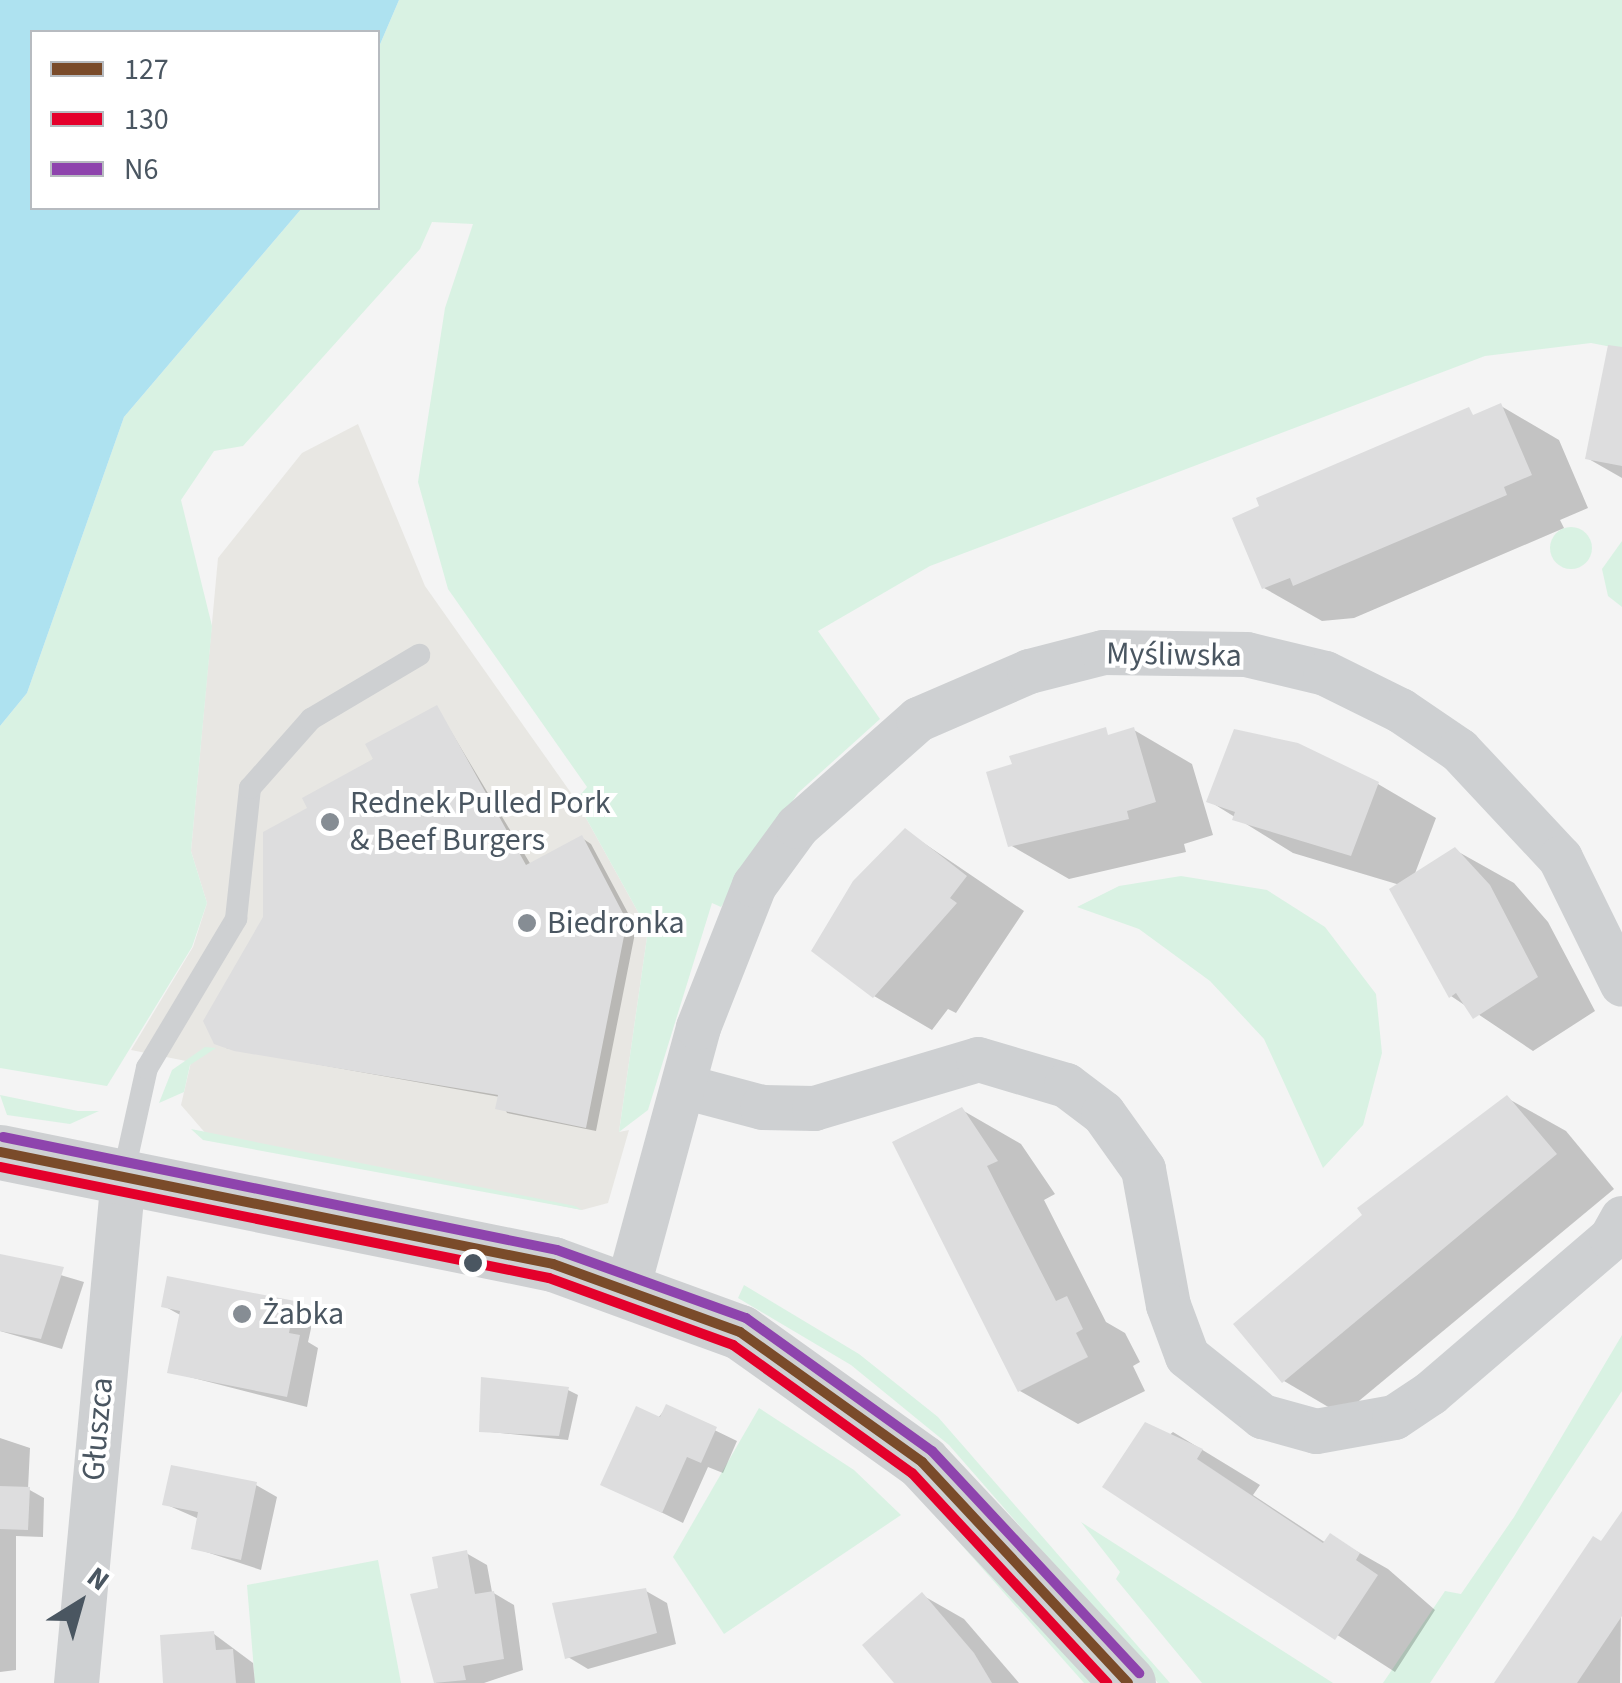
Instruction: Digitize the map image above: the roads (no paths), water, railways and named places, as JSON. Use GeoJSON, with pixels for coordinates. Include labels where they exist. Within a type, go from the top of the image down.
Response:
{"type":"FeatureCollection","features":[{"type":"Feature","properties":{"kind":"street","name":"Myśliwska"},"geometry":{"type":"LineString","coordinates":[[628,1285],[719,960],[754,885],[797,826],[918,719],[1029,671],[1103,652],[1246,654],[1325,674],[1400,710],[1459,750],[1560,858],[1622,984]]}},
{"type":"Feature","properties":{"kind":"street"},"geometry":{"type":"LineString","coordinates":[[684,1086],[762,1107],[814,1108],[978,1059],[1066,1085],[1102,1113],[1143,1169],[1187,1356],[1262,1416],[1316,1431],[1394,1417],[1430,1393],[1611,1238],[1622,1218]]}},
{"type":"Feature","properties":{"kind":"street"},"geometry":{"type":"LineString","coordinates":[[0,1152],[628,1285],[740,1332],[874,1422],[968,1504],[1128,1683]]}},
{"type":"Feature","properties":{"kind":"street","name":"Głuszca"},"geometry":{"type":"LineString","coordinates":[[76,1683],[123,1176]]}},
{"type":"Feature","properties":{"kind":"lane"},"geometry":{"type":"LineString","coordinates":[[123,1176],[147,1068],[236,919],[250,788],[311,719],[419,655]]}},
{"type":"Feature","properties":{"kind":"water"},"geometry":{"type":"Polygon","coordinates":[[[0,0],[399,0],[380,44],[380,30],[30,30],[30,210],[300,210],[124,417],[27,693],[0,726],[0,0]]]}},
{"type":"Feature","properties":{"kind":"place","name":"Rednek Pulled Pork & Beef Burgers"},"geometry":{"type":"Point","coordinates":[330,822]}},
{"type":"Feature","properties":{"kind":"place","name":"Biedronka"},"geometry":{"type":"Point","coordinates":[527,923]}},
{"type":"Feature","properties":{"kind":"place","name":"Żabka"},"geometry":{"type":"Point","coordinates":[242,1314]}}]}
